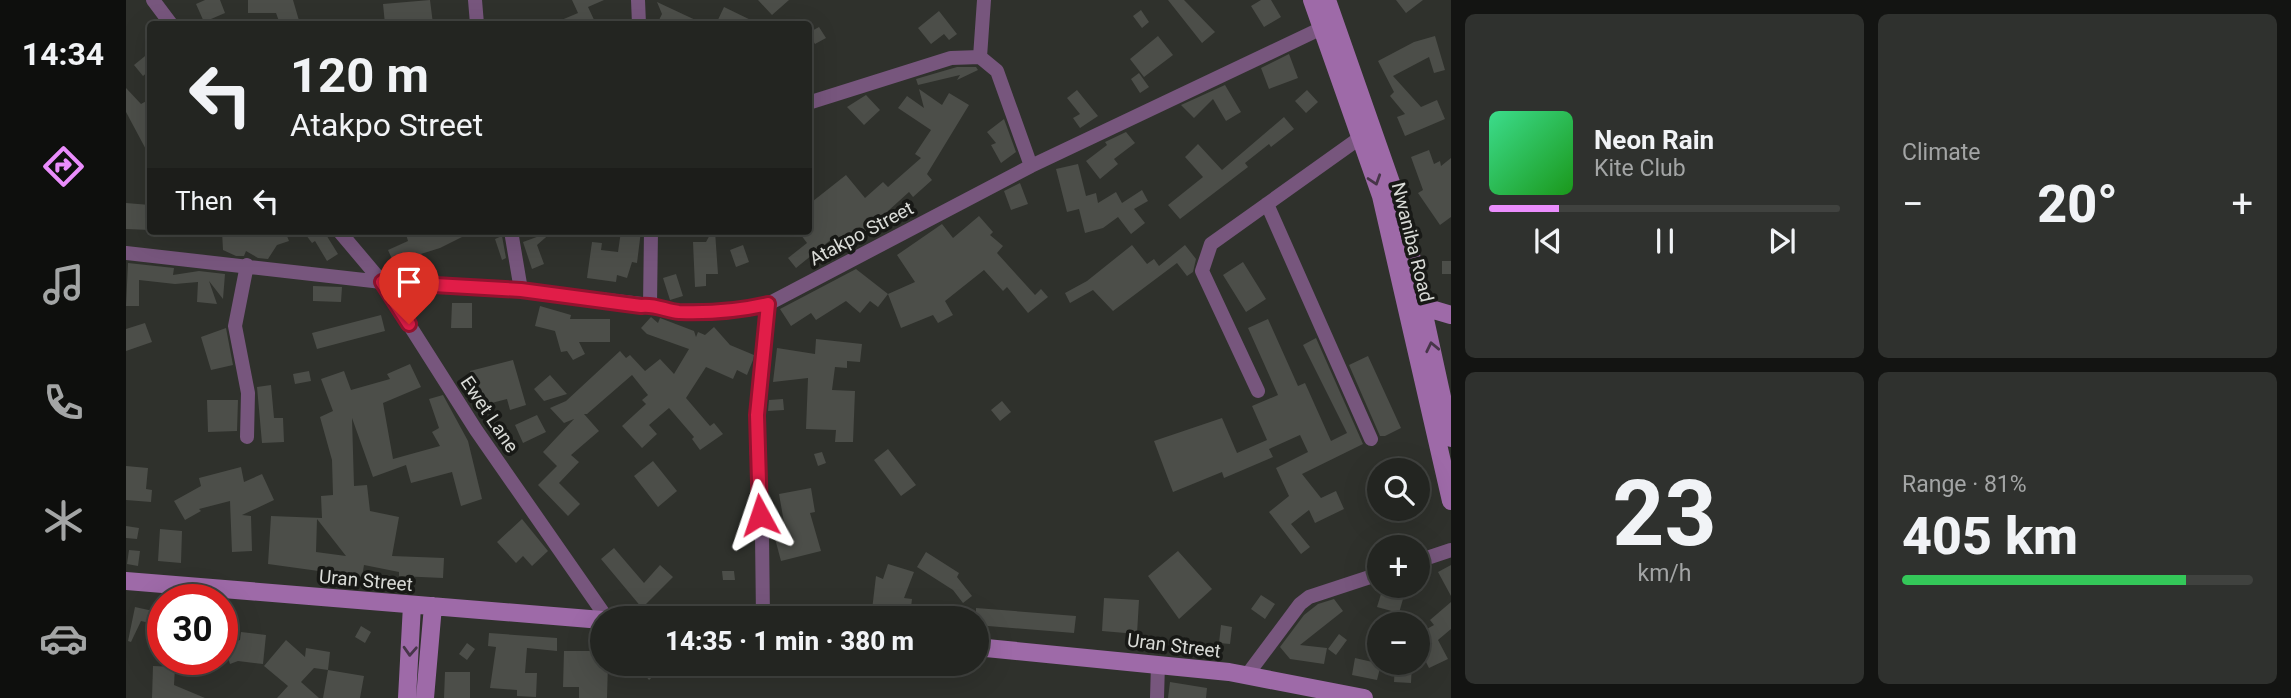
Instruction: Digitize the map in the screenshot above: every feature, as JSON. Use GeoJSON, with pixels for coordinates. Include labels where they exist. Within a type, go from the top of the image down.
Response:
{"type":"FeatureCollection","features":[{"type":"Feature","properties":{"kind":"street"},"geometry":{"type":"LineString","coordinates":[[153,0],[169,21]]}},
{"type":"Feature","properties":{"kind":"street"},"geometry":{"type":"LineString","coordinates":[[475,0],[477,21]]}},
{"type":"Feature","properties":{"kind":"street"},"geometry":{"type":"LineString","coordinates":[[638,0],[639,21]]}},
{"type":"Feature","properties":{"kind":"street"},"geometry":{"type":"LineString","coordinates":[[980,57],[984,0]]}},
{"type":"Feature","properties":{"kind":"street","name":"Nwaniba Road"},"geometry":{"type":"LineString","coordinates":[[1312,0],[1361,137],[1389,226],[1451,500]]}},
{"type":"Feature","properties":{"kind":"street"},"geometry":{"type":"LineString","coordinates":[[1327,0],[1402,214],[1447,392],[1451,438]]}},
{"type":"Feature","properties":{"kind":"street","name":"Atakpo Street"},"geometry":{"type":"LineString","coordinates":[[126,253],[382,282],[521,290],[650,305],[675,312],[746,310],[768,304],[1031,166],[1322,28]]}},
{"type":"Feature","properties":{"kind":"street"},"geometry":{"type":"LineString","coordinates":[[812,102],[951,58],[980,57],[997,71],[1031,166]]}},
{"type":"Feature","properties":{"kind":"street"},"geometry":{"type":"LineString","coordinates":[[1258,391],[1202,271],[1211,244],[1361,137]]}},
{"type":"Feature","properties":{"kind":"street"},"geometry":{"type":"LineString","coordinates":[[1267,204],[1371,439]]}},
{"type":"Feature","properties":{"kind":"street","name":"Ewet Lane"},"geometry":{"type":"LineString","coordinates":[[342,235],[382,282],[476,430],[601,606]]}},
{"type":"Feature","properties":{"kind":"street"},"geometry":{"type":"LineString","coordinates":[[512,235],[521,290]]}},
{"type":"Feature","properties":{"kind":"street"},"geometry":{"type":"LineString","coordinates":[[650,305],[651,235]]}},
{"type":"Feature","properties":{"kind":"street"},"geometry":{"type":"LineString","coordinates":[[247,265],[235,326],[248,393],[247,437]]}},
{"type":"Feature","properties":{"kind":"street"},"geometry":{"type":"LineString","coordinates":[[763,606],[756,442],[768,304]]}},
{"type":"Feature","properties":{"kind":"street"},"geometry":{"type":"LineString","coordinates":[[1424,307],[1451,315]]}},
{"type":"Feature","properties":{"kind":"street"},"geometry":{"type":"LineString","coordinates":[[1430,414],[1447,392]]}},
{"type":"Feature","properties":{"kind":"street"},"geometry":{"type":"LineString","coordinates":[[1430,557],[1451,550]]}},
{"type":"Feature","properties":{"kind":"street"},"geometry":{"type":"LineString","coordinates":[[1247,676],[1300,604],[1309,597],[1367,578]]}},
{"type":"Feature","properties":{"kind":"street","name":"Uran Street"},"geometry":{"type":"LineString","coordinates":[[126,581],[590,619]]}},
{"type":"Feature","properties":{"kind":"street"},"geometry":{"type":"LineString","coordinates":[[407,698],[412,605]]}},
{"type":"Feature","properties":{"kind":"street"},"geometry":{"type":"LineString","coordinates":[[425,698],[433,606]]}},
{"type":"Feature","properties":{"kind":"street","name":"Uran Street"},"geometry":{"type":"LineString","coordinates":[[989,648],[1158,664],[1247,676],[1364,698]]}},
{"type":"Feature","properties":{"kind":"street"},"geometry":{"type":"LineString","coordinates":[[1157,698],[1158,664]]}},
{"type":"Feature","properties":{"kind":"building"},"geometry":{"type":"Polygon","coordinates":[[[205,0],[220,0],[225,13],[204,21],[196,4],[205,0]]]}},
{"type":"Feature","properties":{"kind":"building"},"geometry":{"type":"Polygon","coordinates":[[[248,0],[293,0],[299,21],[279,21],[276,13],[248,13],[248,0]]]}},
{"type":"Feature","properties":{"kind":"building"},"geometry":{"type":"Polygon","coordinates":[[[430,0],[433,21],[385,21],[383,4],[430,0]]]}},
{"type":"Feature","properties":{"kind":"building"},"geometry":{"type":"Polygon","coordinates":[[[572,0],[604,0],[588,7],[595,21],[559,21],[578,13],[572,0]]]}},
{"type":"Feature","properties":{"kind":"building"},"geometry":{"type":"Polygon","coordinates":[[[758,0],[789,0],[772,15],[758,0]]]}},
{"type":"Feature","properties":{"kind":"building"},"geometry":{"type":"Polygon","coordinates":[[[1168,0],[1184,0],[1215,32],[1202,43],[1168,0]]]}},
{"type":"Feature","properties":{"kind":"building"},"geometry":{"type":"Polygon","coordinates":[[[1261,0],[1271,0],[1281,17],[1264,27],[1251,6],[1261,0]]]}},
{"type":"Feature","properties":{"kind":"building"},"geometry":{"type":"Polygon","coordinates":[[[1396,0],[1423,0],[1406,13],[1396,0]]]}},
{"type":"Feature","properties":{"kind":"building"},"geometry":{"type":"Polygon","coordinates":[[[657,2],[698,21],[658,21],[662,14],[657,2]]]}},
{"type":"Feature","properties":{"kind":"building"},"geometry":{"type":"Polygon","coordinates":[[[724,7],[753,21],[717,21],[724,7]]]}},
{"type":"Feature","properties":{"kind":"building"},"geometry":{"type":"Polygon","coordinates":[[[1141,10],[1149,22],[1142,28],[1133,16],[1141,10]]]}},
{"type":"Feature","properties":{"kind":"building"},"geometry":{"type":"Polygon","coordinates":[[[939,11],[957,34],[949,40],[944,34],[931,44],[918,28],[939,11]]]}},
{"type":"Feature","properties":{"kind":"building"},"geometry":{"type":"Polygon","coordinates":[[[819,27],[826,38],[815,44],[812,31],[819,27]]]}},
{"type":"Feature","properties":{"kind":"building"},"geometry":{"type":"Polygon","coordinates":[[[1158,36],[1173,55],[1144,77],[1130,59],[1158,36]]]}},
{"type":"Feature","properties":{"kind":"building"},"geometry":{"type":"Polygon","coordinates":[[[1435,36],[1445,70],[1434,73],[1429,57],[1393,76],[1421,107],[1437,100],[1445,119],[1405,136],[1397,117],[1405,114],[1390,96],[1394,92],[1378,61],[1414,42],[1435,36]]]}},
{"type":"Feature","properties":{"kind":"building"},"geometry":{"type":"Polygon","coordinates":[[[147,54],[147,73],[143,76],[134,65],[147,54]]]}},
{"type":"Feature","properties":{"kind":"building"},"geometry":{"type":"Polygon","coordinates":[[[1289,54],[1298,78],[1269,89],[1261,68],[1289,54]]]}},
{"type":"Feature","properties":{"kind":"building"},"geometry":{"type":"Polygon","coordinates":[[[957,67],[976,67],[978,70],[957,80],[960,75],[918,85],[916,79],[957,67]]]}},
{"type":"Feature","properties":{"kind":"building"},"geometry":{"type":"Polygon","coordinates":[[[1139,73],[1149,87],[1140,93],[1131,79],[1139,73]]]}},
{"type":"Feature","properties":{"kind":"building"},"geometry":{"type":"Polygon","coordinates":[[[1225,85],[1241,112],[1226,121],[1213,99],[1194,118],[1181,105],[1225,85]]]}},
{"type":"Feature","properties":{"kind":"building"},"geometry":{"type":"Polygon","coordinates":[[[126,88],[141,104],[147,101],[147,151],[126,112],[126,88]]]}},
{"type":"Feature","properties":{"kind":"building"},"geometry":{"type":"Polygon","coordinates":[[[919,89],[942,105],[949,93],[969,105],[927,174],[932,180],[913,197],[909,192],[862,234],[859,231],[840,247],[833,238],[796,268],[788,258],[807,243],[801,235],[812,235],[812,202],[846,175],[865,198],[883,182],[888,187],[921,158],[915,154],[931,130],[898,108],[907,96],[924,108],[919,89]]]}},
{"type":"Feature","properties":{"kind":"building"},"geometry":{"type":"Polygon","coordinates":[[[1077,90],[1098,116],[1080,128],[1073,118],[1080,114],[1067,98],[1077,90]]]}},
{"type":"Feature","properties":{"kind":"building"},"geometry":{"type":"Polygon","coordinates":[[[1307,90],[1318,102],[1306,113],[1295,101],[1307,90]]]}},
{"type":"Feature","properties":{"kind":"building"},"geometry":{"type":"Polygon","coordinates":[[[866,95],[880,110],[864,125],[847,107],[866,95]]]}},
{"type":"Feature","properties":{"kind":"building"},"geometry":{"type":"Polygon","coordinates":[[[1284,117],[1294,129],[1271,147],[1269,144],[1245,163],[1248,167],[1180,219],[1168,205],[1203,177],[1185,157],[1198,144],[1222,170],[1284,117]]]}},
{"type":"Feature","properties":{"kind":"building"},"geometry":{"type":"Polygon","coordinates":[[[1004,119],[1016,152],[1001,163],[991,145],[996,143],[987,132],[1004,119]]]}},
{"type":"Feature","properties":{"kind":"building"},"geometry":{"type":"Polygon","coordinates":[[[1126,132],[1135,143],[1114,159],[1118,164],[1100,179],[1086,161],[1107,145],[1105,142],[1126,132]]]}},
{"type":"Feature","properties":{"kind":"building"},"geometry":{"type":"Polygon","coordinates":[[[1429,150],[1434,164],[1440,161],[1441,166],[1451,158],[1451,217],[1440,225],[1418,193],[1423,190],[1411,157],[1429,150]]]}},
{"type":"Feature","properties":{"kind":"building"},"geometry":{"type":"Polygon","coordinates":[[[1078,164],[1086,196],[1096,193],[1098,203],[1116,192],[1122,203],[1142,190],[1148,201],[1134,209],[1145,223],[1131,234],[1118,217],[1103,228],[1085,233],[1079,209],[1067,212],[1056,169],[1078,164]]]}},
{"type":"Feature","properties":{"kind":"building"},"geometry":{"type":"Polygon","coordinates":[[[1020,183],[1028,204],[1011,210],[1004,191],[1020,183]]]}},
{"type":"Feature","properties":{"kind":"building"},"geometry":{"type":"Polygon","coordinates":[[[126,203],[147,205],[147,230],[126,229],[126,203]]]}},
{"type":"Feature","properties":{"kind":"building"},"geometry":{"type":"Polygon","coordinates":[[[979,216],[993,232],[990,235],[1003,246],[997,253],[1035,295],[1041,289],[1048,297],[1028,313],[1007,287],[1003,291],[984,270],[945,301],[953,315],[938,323],[933,315],[901,328],[888,294],[915,282],[897,255],[942,224],[953,238],[979,216]]]}},
{"type":"Feature","properties":{"kind":"building"},"geometry":{"type":"Polygon","coordinates":[[[222,235],[287,235],[289,241],[277,245],[268,259],[258,258],[246,251],[244,256],[236,256],[223,250],[222,235]]]}},
{"type":"Feature","properties":{"kind":"building"},"geometry":{"type":"Polygon","coordinates":[[[306,235],[326,235],[338,254],[327,261],[315,241],[312,243],[306,235]]]}},
{"type":"Feature","properties":{"kind":"building"},"geometry":{"type":"Polygon","coordinates":[[[406,235],[466,235],[440,248],[408,258],[410,262],[396,268],[388,250],[408,241],[406,235]]]}},
{"type":"Feature","properties":{"kind":"building"},"geometry":{"type":"Polygon","coordinates":[[[548,235],[537,245],[544,264],[532,269],[523,242],[548,235]]]}},
{"type":"Feature","properties":{"kind":"building"},"geometry":{"type":"Polygon","coordinates":[[[620,235],[640,235],[637,263],[632,262],[627,278],[617,275],[616,282],[587,278],[592,242],[602,243],[601,250],[618,252],[620,235]]]}},
{"type":"Feature","properties":{"kind":"building"},"geometry":{"type":"Polygon","coordinates":[[[710,235],[715,235],[718,274],[706,274],[706,286],[695,287],[693,242],[706,242],[710,235]]]}},
{"type":"Feature","properties":{"kind":"building"},"geometry":{"type":"Polygon","coordinates":[[[502,236],[506,258],[502,260],[495,239],[502,236]]]}},
{"type":"Feature","properties":{"kind":"building"},"geometry":{"type":"Polygon","coordinates":[[[743,245],[749,262],[736,267],[730,250],[743,245]]]}},
{"type":"Feature","properties":{"kind":"building"},"geometry":{"type":"Polygon","coordinates":[[[1132,245],[1147,264],[1154,259],[1159,266],[1185,245],[1196,259],[1193,272],[1187,276],[1177,263],[1113,311],[1093,290],[1070,303],[1065,293],[1087,281],[1132,245]]]}},
{"type":"Feature","properties":{"kind":"building"},"geometry":{"type":"Polygon","coordinates":[[[1442,261],[1451,261],[1451,274],[1442,274],[1442,261]]]}},
{"type":"Feature","properties":{"kind":"building"},"geometry":{"type":"Polygon","coordinates":[[[1243,262],[1266,299],[1246,312],[1223,275],[1243,262]]]}},
{"type":"Feature","properties":{"kind":"building"},"geometry":{"type":"Polygon","coordinates":[[[128,263],[174,268],[173,275],[199,271],[225,274],[223,299],[209,281],[217,304],[197,302],[198,282],[175,284],[139,280],[139,306],[126,306],[128,263]]]}},
{"type":"Feature","properties":{"kind":"building"},"geometry":{"type":"Polygon","coordinates":[[[856,269],[888,294],[878,307],[870,301],[860,313],[846,301],[816,320],[811,313],[791,326],[780,309],[856,269]]]}},
{"type":"Feature","properties":{"kind":"building"},"geometry":{"type":"Polygon","coordinates":[[[676,274],[683,296],[670,300],[663,278],[676,274]]]}},
{"type":"Feature","properties":{"kind":"building"},"geometry":{"type":"Polygon","coordinates":[[[313,286],[342,287],[341,302],[313,301],[313,286]]]}},
{"type":"Feature","properties":{"kind":"building"},"geometry":{"type":"Polygon","coordinates":[[[452,303],[472,303],[472,328],[451,328],[452,303]]]}},
{"type":"Feature","properties":{"kind":"building"},"geometry":{"type":"Polygon","coordinates":[[[540,306],[571,315],[570,319],[610,319],[610,342],[579,342],[585,354],[573,360],[567,351],[561,352],[555,331],[535,326],[540,306]]]}},
{"type":"Feature","properties":{"kind":"building"},"geometry":{"type":"Polygon","coordinates":[[[381,315],[385,331],[317,349],[312,333],[381,315]]]}},
{"type":"Feature","properties":{"kind":"building"},"geometry":{"type":"Polygon","coordinates":[[[651,317],[658,323],[660,318],[694,331],[696,337],[698,332],[705,335],[714,327],[730,345],[754,355],[747,375],[737,370],[733,379],[706,367],[686,398],[710,426],[714,423],[723,434],[700,450],[692,439],[694,437],[669,408],[649,425],[657,434],[642,448],[622,426],[646,404],[642,400],[648,395],[632,375],[584,414],[599,431],[571,455],[579,462],[559,483],[580,504],[568,516],[538,485],[557,466],[543,452],[574,419],[564,423],[550,408],[566,401],[620,351],[626,358],[630,355],[645,371],[660,359],[674,374],[689,349],[647,334],[641,328],[651,317]]]}},
{"type":"Feature","properties":{"kind":"building"},"geometry":{"type":"Polygon","coordinates":[[[1268,319],[1298,386],[1305,383],[1331,441],[1347,433],[1303,345],[1316,338],[1363,444],[1302,474],[1321,498],[1336,491],[1344,509],[1315,523],[1309,510],[1291,524],[1310,547],[1301,554],[1269,512],[1289,496],[1276,468],[1308,452],[1300,435],[1269,449],[1273,457],[1224,478],[1222,472],[1173,492],[1154,441],[1222,418],[1237,453],[1267,440],[1252,406],[1278,395],[1248,328],[1268,319]]]}},
{"type":"Feature","properties":{"kind":"building"},"geometry":{"type":"Polygon","coordinates":[[[145,323],[152,342],[126,351],[126,329],[145,323]]]}},
{"type":"Feature","properties":{"kind":"building"},"geometry":{"type":"Polygon","coordinates":[[[226,328],[233,365],[211,370],[201,337],[226,328]]]}},
{"type":"Feature","properties":{"kind":"building"},"geometry":{"type":"Polygon","coordinates":[[[816,339],[862,344],[860,362],[847,361],[847,368],[835,367],[832,390],[855,391],[853,442],[835,442],[836,430],[806,429],[808,378],[773,382],[777,348],[815,354],[816,339]]]}},
{"type":"Feature","properties":{"kind":"building"},"geometry":{"type":"Polygon","coordinates":[[[1368,356],[1401,428],[1385,436],[1380,436],[1349,365],[1368,356]]]}},
{"type":"Feature","properties":{"kind":"building"},"geometry":{"type":"Polygon","coordinates":[[[513,360],[526,405],[510,410],[507,399],[480,406],[470,371],[513,360]]]}},
{"type":"Feature","properties":{"kind":"building"},"geometry":{"type":"Polygon","coordinates":[[[410,364],[421,387],[383,403],[393,459],[440,446],[432,432],[439,428],[429,399],[443,395],[468,441],[482,499],[461,506],[452,472],[411,483],[406,465],[373,477],[352,418],[354,486],[367,485],[370,511],[399,517],[392,556],[444,558],[443,578],[399,576],[399,572],[364,565],[362,577],[268,564],[271,516],[322,518],[321,496],[333,495],[332,460],[320,417],[333,411],[321,379],[344,371],[351,390],[390,379],[387,374],[410,364]],[[317,519],[316,552],[346,556],[317,519]]]}},
{"type":"Feature","properties":{"kind":"building"},"geometry":{"type":"Polygon","coordinates":[[[309,371],[311,381],[295,384],[293,374],[309,371]]]}},
{"type":"Feature","properties":{"kind":"building"},"geometry":{"type":"Polygon","coordinates":[[[550,375],[567,394],[544,401],[534,389],[550,375]]]}},
{"type":"Feature","properties":{"kind":"building"},"geometry":{"type":"Polygon","coordinates":[[[271,385],[274,418],[283,418],[284,442],[262,443],[257,387],[271,385]]]}},
{"type":"Feature","properties":{"kind":"building"},"geometry":{"type":"Polygon","coordinates":[[[783,399],[784,410],[768,411],[769,400],[783,399]]]}},
{"type":"Feature","properties":{"kind":"building"},"geometry":{"type":"Polygon","coordinates":[[[207,400],[238,400],[237,431],[208,432],[207,400]]]}},
{"type":"Feature","properties":{"kind":"building"},"geometry":{"type":"Polygon","coordinates":[[[1002,401],[1011,412],[1000,421],[991,410],[1002,401]]]}},
{"type":"Feature","properties":{"kind":"building"},"geometry":{"type":"Polygon","coordinates":[[[537,415],[546,432],[523,443],[515,425],[537,415]]]}},
{"type":"Feature","properties":{"kind":"building"},"geometry":{"type":"Polygon","coordinates":[[[888,449],[916,485],[901,496],[874,460],[888,449]]]}},
{"type":"Feature","properties":{"kind":"building"},"geometry":{"type":"Polygon","coordinates":[[[822,452],[826,463],[818,466],[814,454],[822,452]]]}},
{"type":"Feature","properties":{"kind":"building"},"geometry":{"type":"Polygon","coordinates":[[[653,461],[677,491],[658,507],[634,476],[653,461]]]}},
{"type":"Feature","properties":{"kind":"building"},"geometry":{"type":"Polygon","coordinates":[[[126,466],[148,468],[146,489],[152,490],[151,502],[126,500],[126,466]]]}},
{"type":"Feature","properties":{"kind":"building"},"geometry":{"type":"Polygon","coordinates":[[[241,467],[244,482],[262,474],[274,500],[242,515],[251,516],[252,551],[232,552],[230,501],[199,509],[201,511],[185,520],[174,501],[201,486],[199,478],[241,467]]]}},
{"type":"Feature","properties":{"kind":"building"},"geometry":{"type":"Polygon","coordinates":[[[811,488],[815,512],[810,513],[821,551],[781,561],[773,531],[785,528],[779,494],[811,488]]]}},
{"type":"Feature","properties":{"kind":"building"},"geometry":{"type":"Polygon","coordinates":[[[522,519],[548,551],[532,566],[523,556],[516,563],[497,542],[522,519]]]}},
{"type":"Feature","properties":{"kind":"building"},"geometry":{"type":"Polygon","coordinates":[[[126,526],[139,528],[137,539],[126,538],[126,526]]]}},
{"type":"Feature","properties":{"kind":"building"},"geometry":{"type":"Polygon","coordinates":[[[160,529],[182,531],[181,563],[158,561],[160,529]]]}},
{"type":"Feature","properties":{"kind":"building"},"geometry":{"type":"Polygon","coordinates":[[[614,548],[644,583],[660,565],[673,577],[644,606],[640,606],[601,559],[614,548]]]}},
{"type":"Feature","properties":{"kind":"building"},"geometry":{"type":"Polygon","coordinates":[[[129,550],[140,551],[138,566],[127,564],[129,550]]]}},
{"type":"Feature","properties":{"kind":"building"},"geometry":{"type":"Polygon","coordinates":[[[1178,551],[1212,589],[1179,619],[1148,576],[1178,551]]]}},
{"type":"Feature","properties":{"kind":"building"},"geometry":{"type":"Polygon","coordinates":[[[926,552],[959,573],[957,577],[972,596],[963,603],[953,590],[917,567],[926,552]]]}},
{"type":"Feature","properties":{"kind":"building"},"geometry":{"type":"Polygon","coordinates":[[[888,564],[914,572],[904,598],[912,599],[911,606],[872,606],[876,576],[883,579],[888,564]]]}},
{"type":"Feature","properties":{"kind":"building"},"geometry":{"type":"Polygon","coordinates":[[[1451,565],[1451,596],[1438,572],[1451,565]]]}},
{"type":"Feature","properties":{"kind":"building"},"geometry":{"type":"Polygon","coordinates":[[[722,571],[734,571],[735,580],[723,580],[722,571]]]}},
{"type":"Feature","properties":{"kind":"building"},"geometry":{"type":"Polygon","coordinates":[[[1261,595],[1275,604],[1265,619],[1251,609],[1261,595]]]}},
{"type":"Feature","properties":{"kind":"building"},"geometry":{"type":"Polygon","coordinates":[[[1104,598],[1139,600],[1137,634],[1102,631],[1104,598]]]}},
{"type":"Feature","properties":{"kind":"building"},"geometry":{"type":"Polygon","coordinates":[[[1380,598],[1403,599],[1399,612],[1377,607],[1380,598]]]}},
{"type":"Feature","properties":{"kind":"building"},"geometry":{"type":"Polygon","coordinates":[[[1334,599],[1343,611],[1300,645],[1327,648],[1324,664],[1290,659],[1280,647],[1304,615],[1318,604],[1334,599]]]}},
{"type":"Feature","properties":{"kind":"building"},"geometry":{"type":"Polygon","coordinates":[[[1451,602],[1451,629],[1438,640],[1448,659],[1430,668],[1430,627],[1434,625],[1430,620],[1451,602]]]}},
{"type":"Feature","properties":{"kind":"building"},"geometry":{"type":"Polygon","coordinates":[[[135,607],[147,610],[147,622],[141,621],[131,642],[128,641],[135,607]]]}},
{"type":"Feature","properties":{"kind":"building"},"geometry":{"type":"Polygon","coordinates":[[[989,609],[1076,616],[1074,633],[989,626],[989,609]]]}},
{"type":"Feature","properties":{"kind":"building"},"geometry":{"type":"Polygon","coordinates":[[[1221,625],[1232,627],[1230,644],[1219,643],[1221,625]]]}},
{"type":"Feature","properties":{"kind":"building"},"geometry":{"type":"Polygon","coordinates":[[[361,626],[371,632],[365,643],[355,637],[361,626]]]}},
{"type":"Feature","properties":{"kind":"building"},"geometry":{"type":"Polygon","coordinates":[[[241,632],[266,635],[263,664],[238,661],[241,632]]]}},
{"type":"Feature","properties":{"kind":"building"},"geometry":{"type":"Polygon","coordinates":[[[489,633],[557,638],[557,651],[527,648],[525,673],[537,673],[536,697],[517,696],[517,690],[490,688],[496,647],[488,646],[489,633]]]}},
{"type":"Feature","properties":{"kind":"building"},"geometry":{"type":"Polygon","coordinates":[[[1339,634],[1347,640],[1336,655],[1328,649],[1339,634]]]}},
{"type":"Feature","properties":{"kind":"building"},"geometry":{"type":"Polygon","coordinates":[[[286,640],[305,657],[306,648],[330,652],[328,670],[314,668],[301,682],[319,698],[277,698],[288,686],[264,666],[286,640]]]}},
{"type":"Feature","properties":{"kind":"building"},"geometry":{"type":"Polygon","coordinates":[[[467,643],[475,649],[467,660],[459,654],[467,643]]]}},
{"type":"Feature","properties":{"kind":"building"},"geometry":{"type":"Polygon","coordinates":[[[564,651],[590,651],[590,676],[608,676],[607,698],[579,698],[579,687],[563,687],[564,651]]]}},
{"type":"Feature","properties":{"kind":"building"},"geometry":{"type":"Polygon","coordinates":[[[1355,658],[1367,661],[1367,675],[1378,675],[1377,680],[1352,675],[1355,658]]]}},
{"type":"Feature","properties":{"kind":"building"},"geometry":{"type":"Polygon","coordinates":[[[328,670],[364,676],[360,698],[323,698],[328,670]]]}},
{"type":"Feature","properties":{"kind":"building"},"geometry":{"type":"Polygon","coordinates":[[[445,672],[470,672],[470,698],[444,698],[445,672]]]}},
{"type":"Feature","properties":{"kind":"building"},"geometry":{"type":"Polygon","coordinates":[[[153,675],[175,675],[174,685],[205,698],[152,698],[153,675]]]}},
{"type":"Feature","properties":{"kind":"building"},"geometry":{"type":"Polygon","coordinates":[[[1394,675],[1411,675],[1411,683],[1394,682],[1394,675]]]}},
{"type":"Feature","properties":{"kind":"building"},"geometry":{"type":"Polygon","coordinates":[[[1170,682],[1207,688],[1206,698],[1168,698],[1170,682]]]}},
{"type":"Feature","properties":{"kind":"route"},"geometry":{"type":"LineString","coordinates":[[409,324],[382,282],[521,290],[650,305],[675,312],[746,310],[768,304],[757,415],[757,495],[760,515]]}}]}
